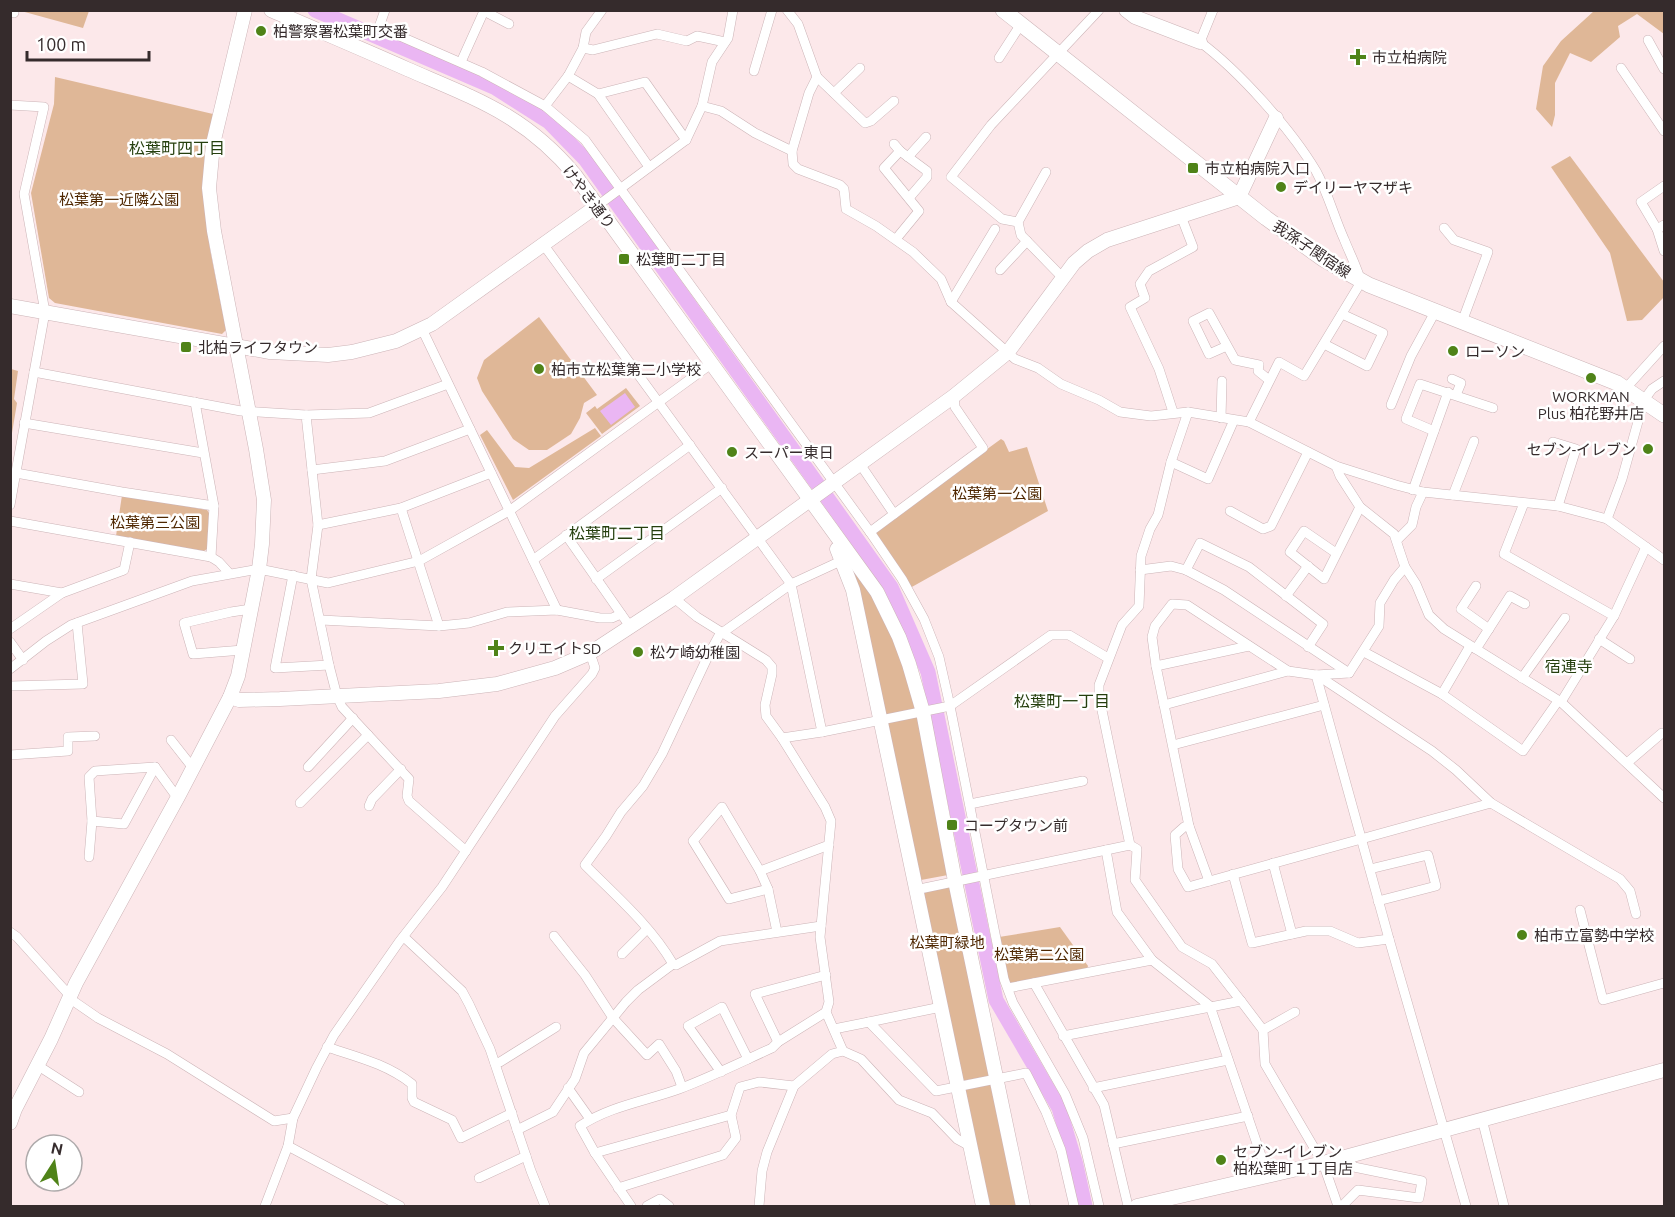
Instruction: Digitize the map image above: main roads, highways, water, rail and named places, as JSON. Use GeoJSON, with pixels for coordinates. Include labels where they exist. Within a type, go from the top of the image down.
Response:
{"type":"FeatureCollection","features":[{"type":"Feature","properties":{"kind":"main road","name":"我孫子関宿線"},"geometry":{"type":"LineString","coordinates":[[1003,10],[1307,249],[1361,282],[1591,372],[1626,388],[1665,415]]}},
{"type":"Feature","properties":{"kind":"waterway"},"geometry":{"type":"LineString","coordinates":[[315,10],[494,87],[549,122],[585,159],[891,587],[928,672],[996,1000],[1059,1108],[1076,1165],[1085,1206]]}},
{"type":"Feature","properties":{"kind":"place","name":"柏警察署松葉町交番"},"geometry":{"type":"Point","coordinates":[261,31]}},
{"type":"Feature","properties":{"kind":"place","name":"市立柏病院"},"geometry":{"type":"Point","coordinates":[1358,57]}},
{"type":"Feature","properties":{"kind":"place","name":"市立柏病院入口"},"geometry":{"type":"Point","coordinates":[1193,168]}},
{"type":"Feature","properties":{"kind":"place","name":"デイリーヤマザキ"},"geometry":{"type":"Point","coordinates":[1281,187]}},
{"type":"Feature","properties":{"kind":"place","name":"松葉町二丁目"},"geometry":{"type":"Point","coordinates":[624,259]}},
{"type":"Feature","properties":{"kind":"place","name":"北柏ライフタウン"},"geometry":{"type":"Point","coordinates":[186,347]}},
{"type":"Feature","properties":{"kind":"place","name":"ローソン"},"geometry":{"type":"Point","coordinates":[1453,351]}},
{"type":"Feature","properties":{"kind":"place","name":"柏市立松葉第二小学校"},"geometry":{"type":"Point","coordinates":[539,369]}},
{"type":"Feature","properties":{"kind":"place","name":"WORKMAN Plus 柏花野井店"},"geometry":{"type":"Point","coordinates":[1591,378]}},
{"type":"Feature","properties":{"kind":"place","name":"セブン-イレブン"},"geometry":{"type":"Point","coordinates":[1648,449]}},
{"type":"Feature","properties":{"kind":"place","name":"スーパー東日"},"geometry":{"type":"Point","coordinates":[732,452]}},
{"type":"Feature","properties":{"kind":"place","name":"クリエイトSD"},"geometry":{"type":"Point","coordinates":[496,648]}},
{"type":"Feature","properties":{"kind":"place","name":"松ケ崎幼稚園"},"geometry":{"type":"Point","coordinates":[638,652]}},
{"type":"Feature","properties":{"kind":"place","name":"コープタウン前"},"geometry":{"type":"Point","coordinates":[952,825]}},
{"type":"Feature","properties":{"kind":"place","name":"柏市立富勢中学校"},"geometry":{"type":"Point","coordinates":[1522,935]}},
{"type":"Feature","properties":{"kind":"place","name":"セブン-イレブン 柏松葉町１丁目店"},"geometry":{"type":"Point","coordinates":[1221,1160]}},
{"type":"Feature","properties":{"kind":"district","name":"松葉町四丁目"},"geometry":{"type":"Point","coordinates":[177,148]}},
{"type":"Feature","properties":{"kind":"district","name":"松葉町二丁目"},"geometry":{"type":"Point","coordinates":[617,533]}},
{"type":"Feature","properties":{"kind":"district","name":"宿連寺"},"geometry":{"type":"Point","coordinates":[1569,666]}},
{"type":"Feature","properties":{"kind":"district","name":"松葉町一丁目"},"geometry":{"type":"Point","coordinates":[1062,701]}},
{"type":"Feature","properties":{"kind":"park label","name":"松葉第一近隣公園"},"geometry":{"type":"Point","coordinates":[119,199]}},
{"type":"Feature","properties":{"kind":"park label","name":"松葉第一公園"},"geometry":{"type":"Point","coordinates":[997,493]}},
{"type":"Feature","properties":{"kind":"park label","name":"松葉第三公園"},"geometry":{"type":"Point","coordinates":[155,522]}},
{"type":"Feature","properties":{"kind":"park label","name":"松葉町緑地"},"geometry":{"type":"Point","coordinates":[947,942]}},
{"type":"Feature","properties":{"kind":"park label","name":"松葉第二公園"},"geometry":{"type":"Point","coordinates":[1039,954]}}]}
